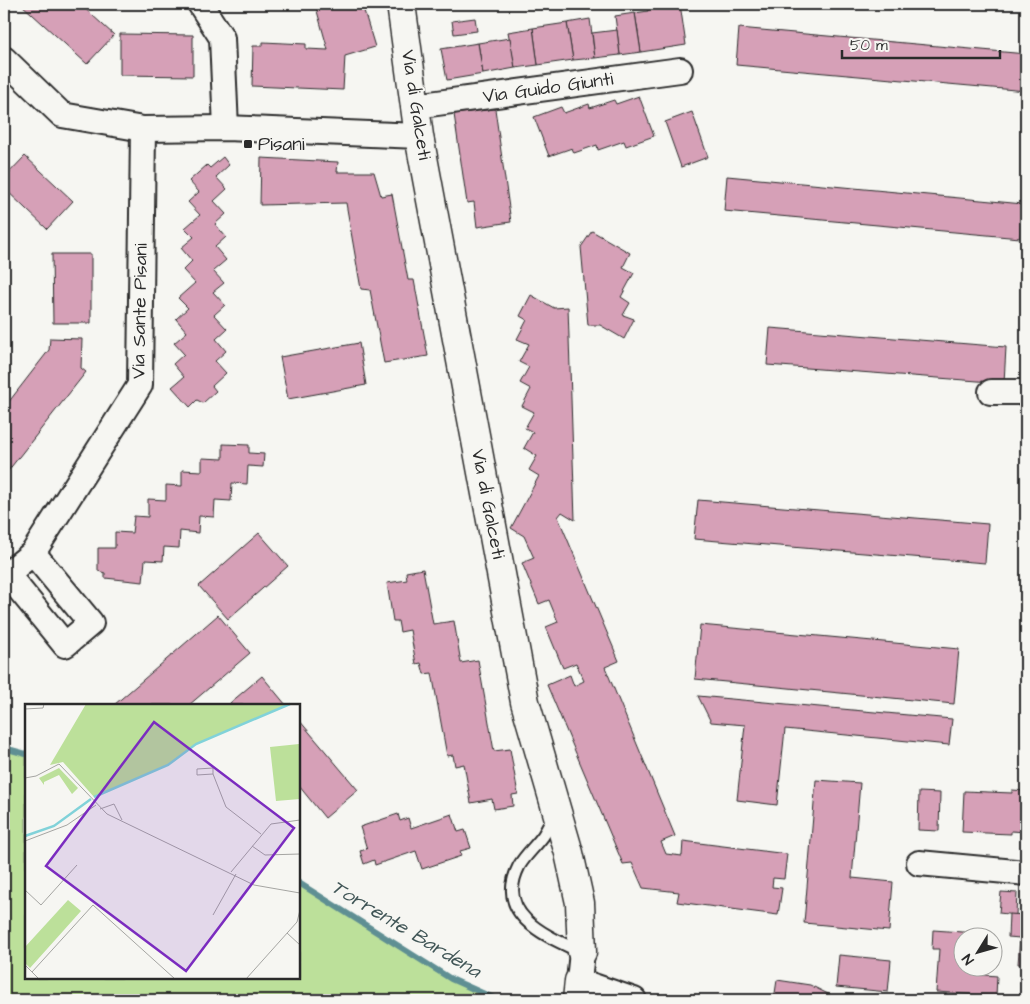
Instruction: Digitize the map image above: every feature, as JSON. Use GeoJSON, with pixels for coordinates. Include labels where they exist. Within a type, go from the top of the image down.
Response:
{"type":"FeatureCollection","features":[{"type":"Feature","properties":{"kind":"street"},"geometry":{"type":"LineString","coordinates":[[200,4],[222,38],[226,128]]}},
{"type":"Feature","properties":{"kind":"street","name":"Via di Galceti"},"geometry":{"type":"LineString","coordinates":[[401,4],[419,136],[525,702],[569,853],[580,904],[582,952],[578,990]]}},
{"type":"Feature","properties":{"kind":"street"},"geometry":{"type":"LineString","coordinates":[[4,59],[62,115],[143,129],[226,128],[419,136]]}},
{"type":"Feature","properties":{"kind":"street","name":"Via Guido Giunti"},"geometry":{"type":"LineString","coordinates":[[415,106],[680,70]]}},
{"type":"Feature","properties":{"kind":"street","name":"Via Sante Pisani"},"geometry":{"type":"LineString","coordinates":[[33,553],[140,385],[143,129]]}},
{"type":"Feature","properties":{"kind":"street"},"geometry":{"type":"LineString","coordinates":[[991,392],[1026,392]]}},
{"type":"Feature","properties":{"kind":"street"},"geometry":{"type":"LineString","coordinates":[[919,862],[1026,873]]}},
{"type":"Feature","properties":{"kind":"street"},"geometry":{"type":"LineString","coordinates":[[578,990],[634,1000]]}},
{"type":"Feature","properties":{"kind":"lane"},"geometry":{"type":"LineString","coordinates":[[556,812],[542,837],[528,851],[518,868],[513,885],[516,905],[524,919],[535,929],[582,952]]}},
{"type":"Feature","properties":{"kind":"green space"},"geometry":{"type":"Polygon","coordinates":[[[4,748],[25,754],[25,979],[300,979],[300,884],[451,979],[498,1000],[4,1000],[4,748]]]}},
{"type":"Feature","properties":{"kind":"building"},"geometry":{"type":"Polygon","coordinates":[[[21,4],[80,4],[114,35],[87,64],[21,4]]]}},
{"type":"Feature","properties":{"kind":"building"},"geometry":{"type":"Polygon","coordinates":[[[315,4],[362,4],[375,47],[345,56],[343,90],[252,86],[253,46],[263,46],[263,42],[306,44],[306,49],[328,50],[315,4]]]}},
{"type":"Feature","properties":{"kind":"building"},"geometry":{"type":"Polygon","coordinates":[[[647,4],[680,4],[686,45],[641,52],[635,13],[648,11],[647,4]]]}},
{"type":"Feature","properties":{"kind":"building"},"geometry":{"type":"Polygon","coordinates":[[[635,13],[641,52],[620,55],[615,16],[635,13]]]}},
{"type":"Feature","properties":{"kind":"building"},"geometry":{"type":"Polygon","coordinates":[[[475,18],[477,31],[454,34],[452,21],[475,18]]]}},
{"type":"Feature","properties":{"kind":"building"},"geometry":{"type":"Polygon","coordinates":[[[590,19],[595,58],[573,60],[567,23],[590,19]]]}},
{"type":"Feature","properties":{"kind":"building"},"geometry":{"type":"Polygon","coordinates":[[[567,23],[573,60],[538,65],[533,28],[567,23]]]}},
{"type":"Feature","properties":{"kind":"building"},"geometry":{"type":"Polygon","coordinates":[[[533,28],[538,65],[515,68],[508,32],[533,28]]]}},
{"type":"Feature","properties":{"kind":"building"},"geometry":{"type":"Polygon","coordinates":[[[739,28],[1026,54],[1026,91],[736,65],[739,28]]]}},
{"type":"Feature","properties":{"kind":"building"},"geometry":{"type":"Polygon","coordinates":[[[617,30],[620,55],[595,58],[592,33],[617,30]]]}},
{"type":"Feature","properties":{"kind":"building"},"geometry":{"type":"Polygon","coordinates":[[[120,34],[193,35],[193,76],[120,75],[120,34]]]}},
{"type":"Feature","properties":{"kind":"building"},"geometry":{"type":"Polygon","coordinates":[[[510,38],[515,68],[483,74],[478,43],[510,38]]]}},
{"type":"Feature","properties":{"kind":"building"},"geometry":{"type":"Polygon","coordinates":[[[478,43],[483,74],[447,80],[441,49],[478,43]]]}},
{"type":"Feature","properties":{"kind":"building"},"geometry":{"type":"Polygon","coordinates":[[[639,96],[654,136],[626,146],[624,141],[598,150],[597,145],[574,153],[572,148],[549,156],[534,117],[561,107],[564,113],[589,104],[590,108],[614,100],[616,104],[639,96]]]}},
{"type":"Feature","properties":{"kind":"building"},"geometry":{"type":"Polygon","coordinates":[[[495,109],[511,222],[477,227],[474,202],[467,203],[454,114],[495,109]]]}},
{"type":"Feature","properties":{"kind":"building"},"geometry":{"type":"Polygon","coordinates":[[[692,112],[708,157],[681,167],[665,122],[692,112]]]}},
{"type":"Feature","properties":{"kind":"building"},"geometry":{"type":"Polygon","coordinates":[[[25,156],[73,201],[47,229],[4,188],[4,178],[25,156]]]}},
{"type":"Feature","properties":{"kind":"building"},"geometry":{"type":"Polygon","coordinates":[[[223,157],[229,165],[216,177],[227,189],[214,201],[226,214],[215,224],[226,237],[215,247],[226,260],[213,271],[224,283],[213,292],[225,305],[214,315],[227,329],[216,339],[226,351],[215,361],[226,373],[212,386],[216,391],[203,403],[197,400],[190,407],[172,387],[184,377],[173,364],[184,354],[174,343],[187,332],[176,319],[188,308],[178,298],[195,283],[183,270],[192,261],[181,248],[194,237],[185,228],[200,215],[188,202],[199,192],[189,181],[207,165],[210,168],[223,157]]]}},
{"type":"Feature","properties":{"kind":"building"},"geometry":{"type":"Polygon","coordinates":[[[261,158],[338,162],[337,172],[374,172],[381,196],[392,194],[408,280],[414,280],[428,356],[384,363],[370,290],[361,289],[346,203],[260,205],[261,158]]]}},
{"type":"Feature","properties":{"kind":"building"},"geometry":{"type":"Polygon","coordinates":[[[727,176],[1023,204],[1020,238],[724,211],[727,176]]]}},
{"type":"Feature","properties":{"kind":"building"},"geometry":{"type":"Polygon","coordinates":[[[592,231],[630,253],[623,267],[634,273],[621,297],[630,303],[623,315],[634,319],[624,339],[600,325],[588,325],[581,247],[592,231]]]}},
{"type":"Feature","properties":{"kind":"building"},"geometry":{"type":"Polygon","coordinates":[[[52,254],[91,254],[91,323],[53,323],[52,254]]]}},
{"type":"Feature","properties":{"kind":"building"},"geometry":{"type":"Polygon","coordinates":[[[531,295],[554,308],[568,307],[575,520],[562,512],[558,517],[619,661],[605,667],[675,836],[661,842],[666,854],[682,856],[683,841],[787,854],[784,879],[773,878],[772,887],[782,888],[778,915],[677,902],[679,892],[643,888],[632,863],[623,864],[547,685],[570,675],[574,686],[584,681],[576,663],[563,668],[546,627],[558,622],[549,600],[539,604],[522,563],[534,558],[524,536],[511,528],[539,476],[529,470],[537,456],[524,448],[533,432],[525,428],[534,412],[522,406],[531,389],[520,383],[529,367],[519,362],[529,344],[517,339],[527,320],[520,316],[531,295]]]}},
{"type":"Feature","properties":{"kind":"building"},"geometry":{"type":"Polygon","coordinates":[[[770,328],[1006,347],[1004,383],[767,365],[770,328]]]}},
{"type":"Feature","properties":{"kind":"building"},"geometry":{"type":"Polygon","coordinates":[[[50,338],[82,339],[81,368],[86,372],[4,476],[4,408],[49,350],[50,338]]]}},
{"type":"Feature","properties":{"kind":"building"},"geometry":{"type":"Polygon","coordinates":[[[359,343],[366,385],[288,399],[280,357],[359,343]]]}},
{"type":"Feature","properties":{"kind":"building"},"geometry":{"type":"Polygon","coordinates":[[[223,444],[249,445],[249,453],[264,454],[263,467],[248,466],[247,484],[232,483],[231,501],[215,500],[214,517],[199,516],[198,533],[180,531],[179,548],[164,547],[163,561],[145,560],[143,582],[105,578],[105,573],[98,571],[98,548],[115,548],[115,532],[132,533],[134,516],[148,517],[148,499],[166,500],[166,485],[182,486],[182,470],[202,471],[202,458],[223,459],[223,444]]]}},
{"type":"Feature","properties":{"kind":"building"},"geometry":{"type":"Polygon","coordinates":[[[698,500],[988,524],[985,563],[694,539],[698,500]]]}},
{"type":"Feature","properties":{"kind":"building"},"geometry":{"type":"Polygon","coordinates":[[[259,533],[288,566],[228,619],[199,586],[259,533]]]}},
{"type":"Feature","properties":{"kind":"building"},"geometry":{"type":"Polygon","coordinates":[[[423,569],[433,624],[454,621],[461,663],[478,660],[494,751],[510,749],[518,794],[512,795],[513,806],[494,809],[492,799],[471,803],[464,764],[455,766],[453,755],[447,756],[432,673],[424,674],[421,663],[416,664],[410,630],[400,632],[398,621],[393,621],[387,583],[407,580],[406,572],[423,569]]]}},
{"type":"Feature","properties":{"kind":"building"},"geometry":{"type":"Polygon","coordinates":[[[218,615],[250,653],[190,704],[115,704],[218,615]]]}},
{"type":"Feature","properties":{"kind":"building"},"geometry":{"type":"Polygon","coordinates":[[[700,625],[959,649],[954,704],[695,679],[700,625]]]}},
{"type":"Feature","properties":{"kind":"building"},"geometry":{"type":"Polygon","coordinates":[[[262,676],[285,704],[230,704],[262,676]]]}},
{"type":"Feature","properties":{"kind":"building"},"geometry":{"type":"Polygon","coordinates":[[[698,696],[952,719],[949,745],[785,729],[777,805],[737,800],[745,725],[711,722],[698,696]]]}},
{"type":"Feature","properties":{"kind":"building"},"geometry":{"type":"Polygon","coordinates":[[[300,721],[358,790],[325,818],[300,787],[300,721]]]}},
{"type":"Feature","properties":{"kind":"building"},"geometry":{"type":"Polygon","coordinates":[[[816,780],[860,783],[852,878],[893,882],[889,931],[804,923],[816,780]]]}},
{"type":"Feature","properties":{"kind":"building"},"geometry":{"type":"Polygon","coordinates":[[[1012,790],[1026,791],[1026,832],[1011,831],[1011,834],[962,832],[964,791],[1012,793],[1012,790]]]}},
{"type":"Feature","properties":{"kind":"building"},"geometry":{"type":"Polygon","coordinates":[[[919,792],[940,793],[939,831],[918,830],[919,792]]]}},
{"type":"Feature","properties":{"kind":"building"},"geometry":{"type":"Polygon","coordinates":[[[398,814],[400,821],[408,818],[411,828],[452,814],[458,832],[465,830],[471,848],[460,851],[461,856],[422,869],[416,851],[375,865],[374,860],[364,864],[360,851],[367,849],[360,827],[398,814]]]}},
{"type":"Feature","properties":{"kind":"building"},"geometry":{"type":"Polygon","coordinates":[[[1001,892],[1017,893],[1016,915],[999,913],[1001,892]]]}},
{"type":"Feature","properties":{"kind":"building"},"geometry":{"type":"Polygon","coordinates":[[[1009,914],[1026,915],[1026,964],[1018,964],[1020,938],[1008,937],[1009,914]]]}},
{"type":"Feature","properties":{"kind":"building"},"geometry":{"type":"Polygon","coordinates":[[[933,930],[952,931],[952,976],[997,976],[996,996],[936,992],[939,949],[932,949],[933,930]]]}},
{"type":"Feature","properties":{"kind":"building"},"geometry":{"type":"Polygon","coordinates":[[[839,955],[891,960],[888,992],[836,987],[839,955]]]}},
{"type":"Feature","properties":{"kind":"building"},"geometry":{"type":"Polygon","coordinates":[[[777,980],[810,985],[840,1000],[774,1000],[777,980]]]}},
{"type":"Feature","properties":{"kind":"waterway","name":"Torrente Bardena"},"geometry":{"type":"LineString","coordinates":[[4,748],[25,754]]}},
{"type":"Feature","properties":{"kind":"waterway","name":"Torrente Bardena"},"geometry":{"type":"LineString","coordinates":[[300,884],[451,979],[498,1000]]}},
{"type":"Feature","properties":{"kind":"place","name":"Pisani"},"geometry":{"type":"Point","coordinates":[248,144]}}]}
